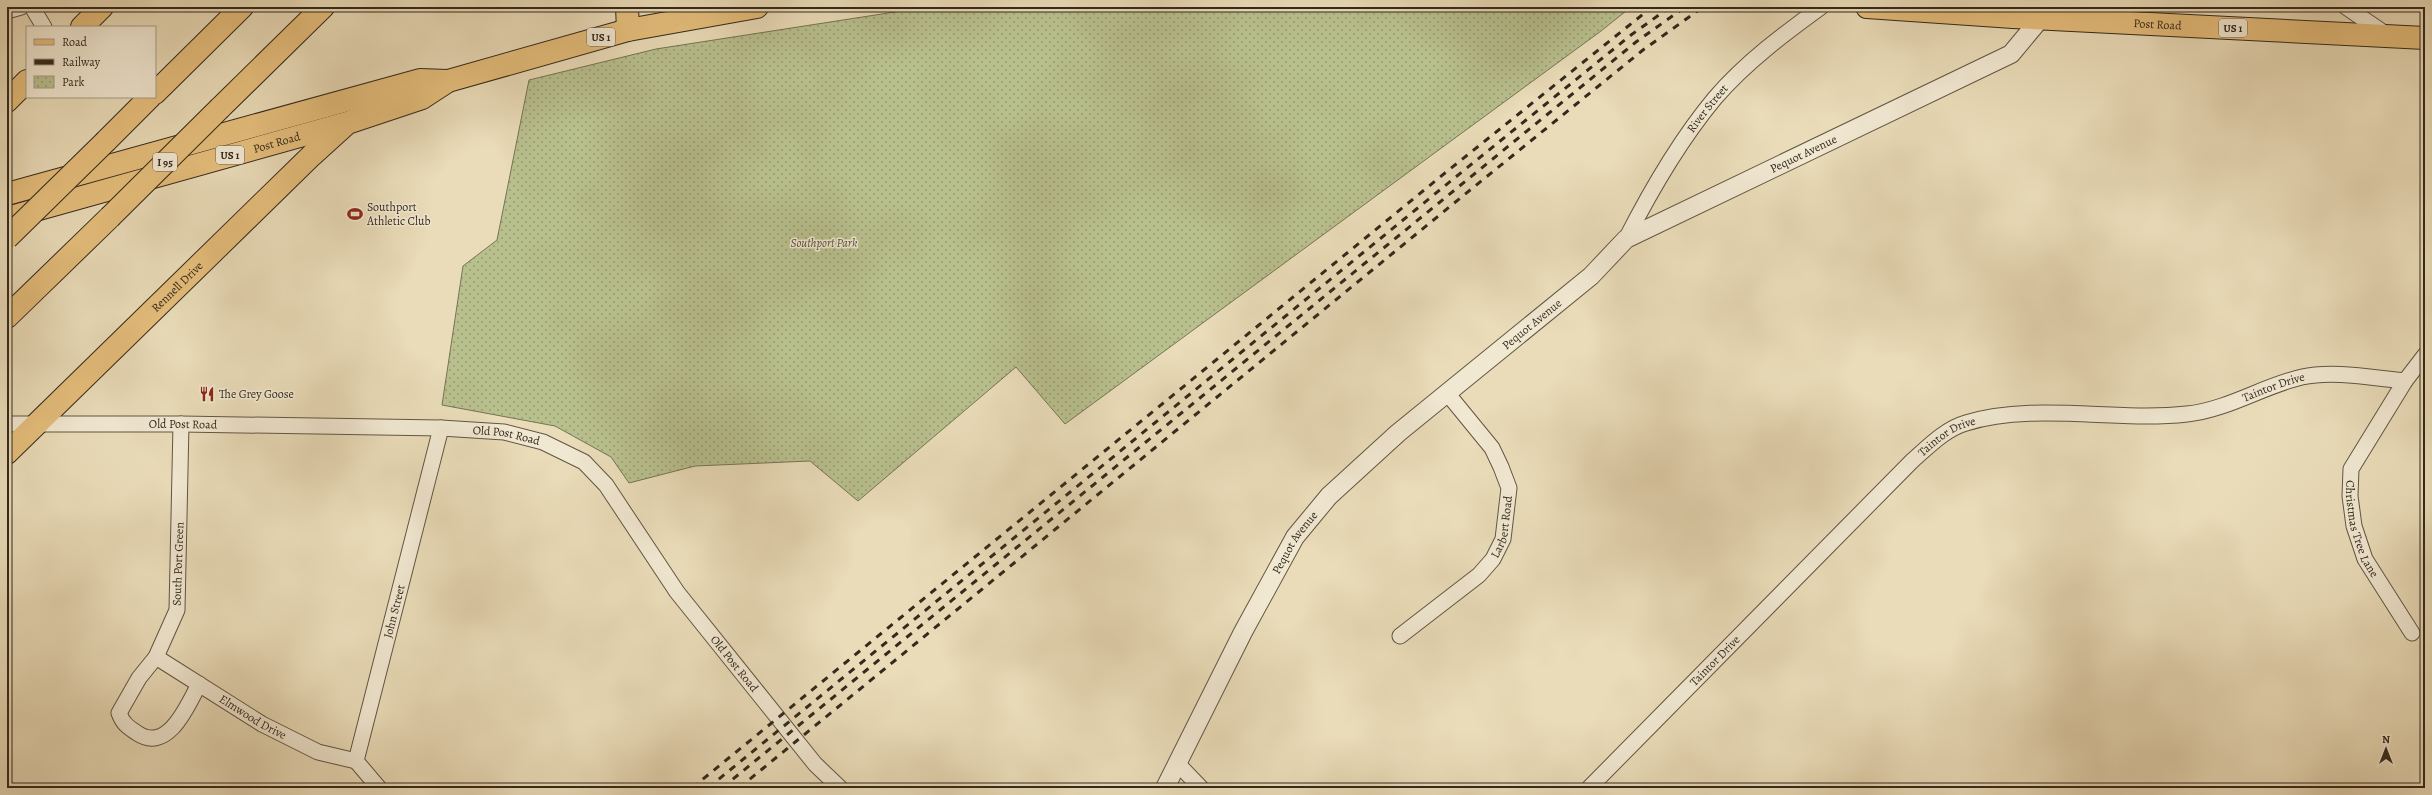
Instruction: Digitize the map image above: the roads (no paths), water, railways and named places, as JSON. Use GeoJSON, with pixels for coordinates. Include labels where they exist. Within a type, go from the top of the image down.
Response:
{"type":"FeatureCollection","features":[{"type":"Feature","properties":{"kind":"main road"},"geometry":{"type":"LineString","coordinates":[[83,26],[102,7]]}},
{"type":"Feature","properties":{"kind":"main road"},"geometry":{"type":"LineString","coordinates":[[156,91],[242,7]]}},
{"type":"Feature","properties":{"kind":"main road","name":"I 95"},"geometry":{"type":"LineString","coordinates":[[7,317],[323,7]]}},
{"type":"Feature","properties":{"kind":"main road"},"geometry":{"type":"LineString","coordinates":[[628,7],[628,30]]}},
{"type":"Feature","properties":{"kind":"main road","name":"Post Road"},"geometry":{"type":"LineString","coordinates":[[7,218],[350,122],[422,98],[448,81],[628,30],[757,7]]}},
{"type":"Feature","properties":{"kind":"main road","name":"Post Road"},"geometry":{"type":"LineString","coordinates":[[1873,7],[2041,18],[2425,38]]}},
{"type":"Feature","properties":{"kind":"main road","name":"Post Road"},"geometry":{"type":"LineString","coordinates":[[7,194],[420,80],[448,81]]}},
{"type":"Feature","properties":{"kind":"main road"},"geometry":{"type":"LineString","coordinates":[[7,101],[26,82]]}},
{"type":"Feature","properties":{"kind":"main road"},"geometry":{"type":"LineString","coordinates":[[7,238],[149,98]]}},
{"type":"Feature","properties":{"kind":"main road","name":"Rennell Drive"},"geometry":{"type":"LineString","coordinates":[[7,453],[312,155],[350,122]]}},
{"type":"Feature","properties":{"kind":"street"},"geometry":{"type":"LineString","coordinates":[[7,11],[21,7]]}},
{"type":"Feature","properties":{"kind":"street"},"geometry":{"type":"LineString","coordinates":[[32,7],[43,26]]}},
{"type":"Feature","properties":{"kind":"street","name":"River Street"},"geometry":{"type":"LineString","coordinates":[[1626,239],[1672,159],[1715,98],[1753,60],[1822,7]]}},
{"type":"Feature","properties":{"kind":"street"},"geometry":{"type":"LineString","coordinates":[[2346,7],[2388,36]]}},
{"type":"Feature","properties":{"kind":"street","name":"Pequot Avenue"},"geometry":{"type":"LineString","coordinates":[[1165,788],[1243,632],[1296,537],[1330,496],[1398,433],[1591,276],[1626,239],[2011,54],[2041,18]]}},
{"type":"Feature","properties":{"kind":"street"},"geometry":{"type":"LineString","coordinates":[[2404,381],[2425,355]]}},
{"type":"Feature","properties":{"kind":"street","name":"Taintor Drive"},"geometry":{"type":"LineString","coordinates":[[1589,788],[1912,461],[1938,438],[1965,423],[2008,414],[2187,414],[2221,406],[2303,377],[2348,375],[2404,381]]}},
{"type":"Feature","properties":{"kind":"street","name":"Christmas Tree Lane"},"geometry":{"type":"LineString","coordinates":[[2404,381],[2351,469],[2350,496],[2354,526],[2365,559],[2412,633]]}},
{"type":"Feature","properties":{"kind":"street","name":"Larbert Road"},"geometry":{"type":"LineString","coordinates":[[1400,636],[1479,574],[1493,559],[1503,539],[1509,488],[1502,466],[1492,448],[1447,393]]}},
{"type":"Feature","properties":{"kind":"street","name":"Old Post Road"},"geometry":{"type":"LineString","coordinates":[[7,424],[181,424],[441,428],[504,432],[530,438],[563,450],[584,462],[606,485],[677,592],[745,679],[815,764],[840,788]]}},
{"type":"Feature","properties":{"kind":"street","name":"South Port Green"},"geometry":{"type":"LineString","coordinates":[[181,424],[177,610],[156,657],[139,678],[119,713],[122,722],[140,735],[158,738],[171,731],[199,684]]}},
{"type":"Feature","properties":{"kind":"street","name":"John Street"},"geometry":{"type":"LineString","coordinates":[[356,761],[441,428]]}},
{"type":"Feature","properties":{"kind":"street","name":"Elmwood Drive"},"geometry":{"type":"LineString","coordinates":[[156,657],[262,724],[318,752],[356,761]]}},
{"type":"Feature","properties":{"kind":"street"},"geometry":{"type":"LineString","coordinates":[[356,761],[379,788]]}},
{"type":"Feature","properties":{"kind":"street"},"geometry":{"type":"LineString","coordinates":[[1178,764],[1201,788]]}},
{"type":"Feature","properties":{"kind":"railway"},"geometry":{"type":"LineString","coordinates":[[692,788],[1445,173],[1652,7]]}},
{"type":"Feature","properties":{"kind":"railway"},"geometry":{"type":"LineString","coordinates":[[708,788],[1452,180],[1631,35],[1670,7]]}},
{"type":"Feature","properties":{"kind":"railway"},"geometry":{"type":"LineString","coordinates":[[722,788],[1636,42],[1685,7]]}},
{"type":"Feature","properties":{"kind":"railway"},"geometry":{"type":"LineString","coordinates":[[739,788],[1464,195],[1643,50],[1703,7]]}},
{"type":"Feature","properties":{"kind":"place","name":"Southport Athletic Club"},"geometry":{"type":"Point","coordinates":[355,214]}},
{"type":"Feature","properties":{"kind":"place","name":"The Grey Goose"},"geometry":{"type":"Point","coordinates":[207,394]}},
{"type":"Feature","properties":{"kind":"park label","name":"Southport Park"},"geometry":{"type":"Point","coordinates":[824,243]}}]}
